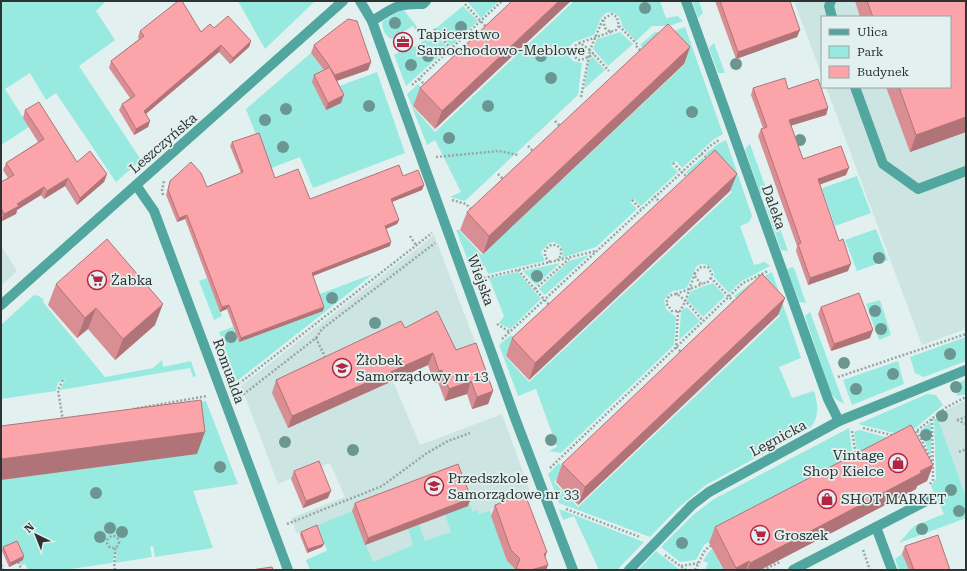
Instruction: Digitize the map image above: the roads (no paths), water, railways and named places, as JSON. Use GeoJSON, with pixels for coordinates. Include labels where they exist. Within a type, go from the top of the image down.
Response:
{"type":"FeatureCollection","features":[{"type":"Feature","properties":{"kind":"street","name":"Leszczyńska"},"geometry":{"type":"LineString","coordinates":[[1,305],[343,1]]}},
{"type":"Feature","properties":{"kind":"street","name":"Wiejska"},"geometry":{"type":"LineString","coordinates":[[360,1],[372,21],[515,418],[572,570]]}},
{"type":"Feature","properties":{"kind":"street"},"geometry":{"type":"LineString","coordinates":[[372,21],[392,7],[406,3],[423,4],[426,1]]}},
{"type":"Feature","properties":{"kind":"street","name":"Daleka"},"geometry":{"type":"LineString","coordinates":[[686,1],[732,134],[781,265],[828,399],[839,420]]}},
{"type":"Feature","properties":{"kind":"street"},"geometry":{"type":"LineString","coordinates":[[831,1],[829,6],[832,16]]}},
{"type":"Feature","properties":{"kind":"street"},"geometry":{"type":"LineString","coordinates":[[855,88],[882,164],[918,189],[966,171]]}},
{"type":"Feature","properties":{"kind":"street","name":"Romualda"},"geometry":{"type":"LineString","coordinates":[[136,185],[154,211],[288,570]]}},
{"type":"Feature","properties":{"kind":"street","name":"Legnicka"},"geometry":{"type":"LineString","coordinates":[[629,570],[692,505],[709,492],[839,420],[966,370]]}},
{"type":"Feature","properties":{"kind":"street"},"geometry":{"type":"LineString","coordinates":[[794,570],[930,499]]}},
{"type":"Feature","properties":{"kind":"street"},"geometry":{"type":"LineString","coordinates":[[876,527],[892,570]]}},
{"type":"Feature","properties":{"kind":"place","name":"Tapicerstwo Samochodowo-Meblowe"},"geometry":{"type":"Point","coordinates":[403,42]}},
{"type":"Feature","properties":{"kind":"place","name":"Żabka"},"geometry":{"type":"Point","coordinates":[97,280]}},
{"type":"Feature","properties":{"kind":"place","name":"Żłobek Samorządowy nr 13"},"geometry":{"type":"Point","coordinates":[342,368]}},
{"type":"Feature","properties":{"kind":"place","name":"Vintage Shop Kielce"},"geometry":{"type":"Point","coordinates":[898,463]}},
{"type":"Feature","properties":{"kind":"place","name":"Przedszkole Samorządowe nr 33"},"geometry":{"type":"Point","coordinates":[434,486]}},
{"type":"Feature","properties":{"kind":"place","name":"SHOT MARKET"},"geometry":{"type":"Point","coordinates":[827,499]}},
{"type":"Feature","properties":{"kind":"place","name":"Groszek"},"geometry":{"type":"Point","coordinates":[760,535]}}]}
